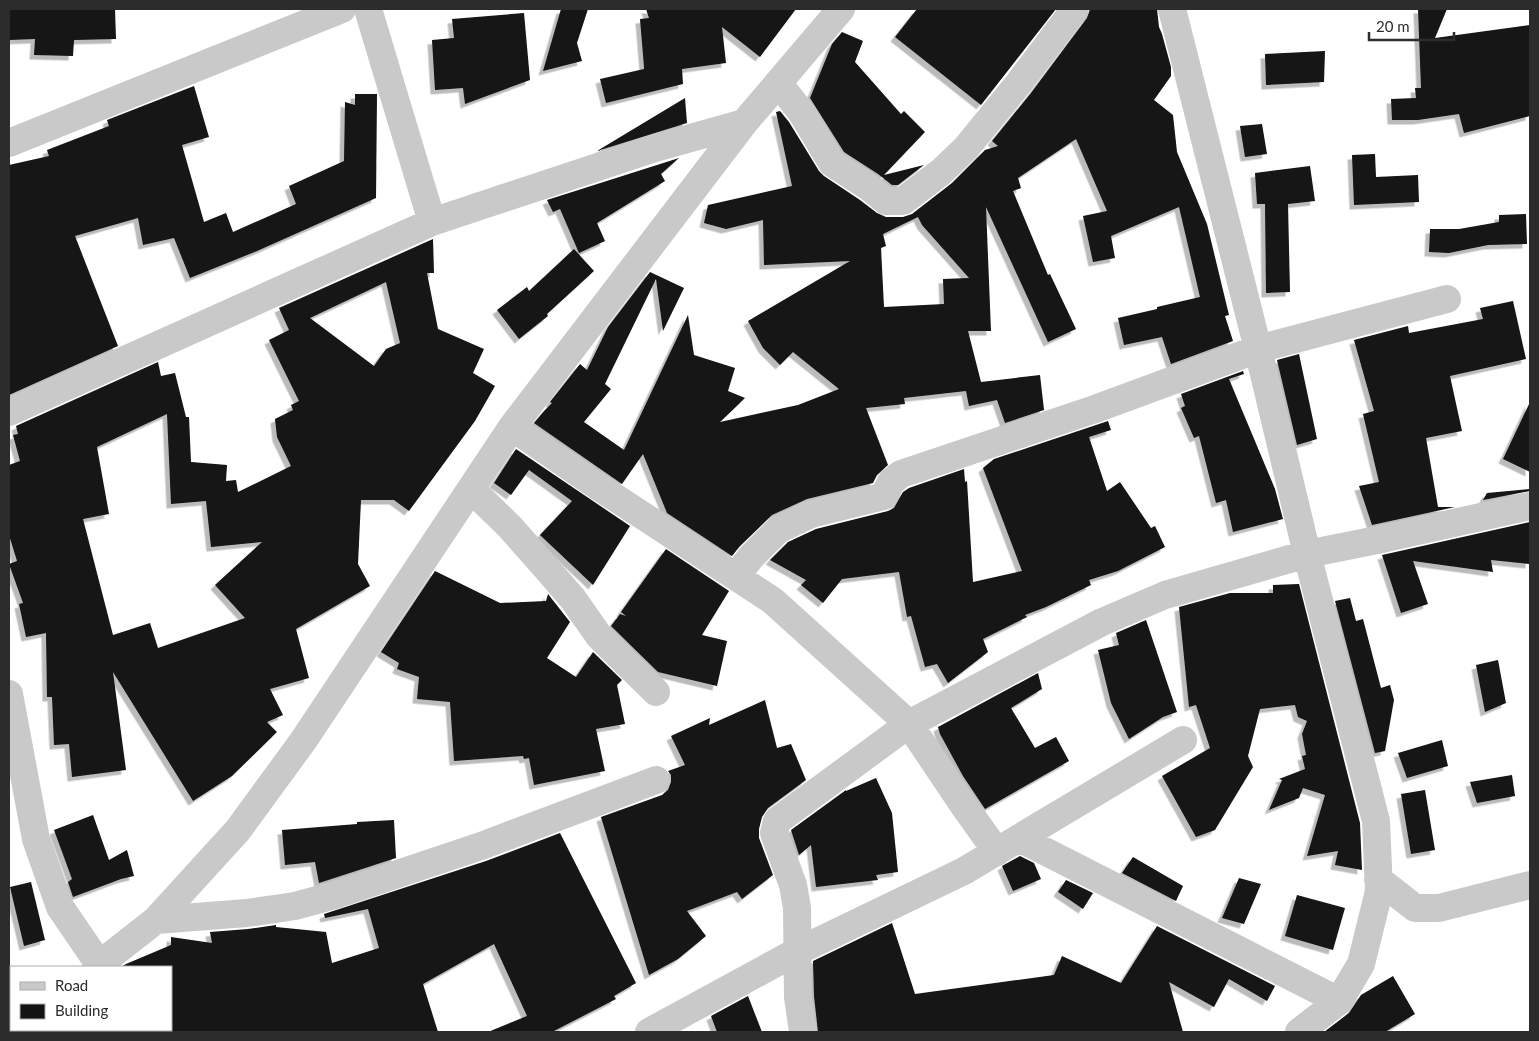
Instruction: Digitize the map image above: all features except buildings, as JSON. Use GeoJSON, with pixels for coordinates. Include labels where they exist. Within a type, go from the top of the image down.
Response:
{"type":"FeatureCollection","features":[{"type":"Feature","properties":{"kind":"street"},"geometry":{"type":"LineString","coordinates":[[9,143],[342,9]]}},
{"type":"Feature","properties":{"kind":"street"},"geometry":{"type":"LineString","coordinates":[[368,9],[432,222]]}},
{"type":"Feature","properties":{"kind":"street"},"geometry":{"type":"LineString","coordinates":[[9,694],[36,839],[60,907],[99,966],[156,920],[238,830],[298,749],[512,427],[744,123],[842,9]]}},
{"type":"Feature","properties":{"kind":"street"},"geometry":{"type":"LineString","coordinates":[[778,83],[802,112],[832,162],[886,201],[903,201],[941,172],[966,148],[1074,9]]}},
{"type":"Feature","properties":{"kind":"street"},"geometry":{"type":"LineString","coordinates":[[1172,9],[1307,554],[1376,821],[1379,891],[1361,964],[1339,1001],[1299,1032]]}},
{"type":"Feature","properties":{"kind":"street"},"geometry":{"type":"LineString","coordinates":[[9,412],[432,222],[654,148],[744,123]]}},
{"type":"Feature","properties":{"kind":"street"},"geometry":{"type":"LineString","coordinates":[[736,576],[751,557],[779,529],[811,514],[884,496],[891,482],[901,474],[1095,409],[1258,350],[1446,298]]}},
{"type":"Feature","properties":{"kind":"street"},"geometry":{"type":"LineString","coordinates":[[512,427],[596,485],[773,601],[909,724],[962,803],[1008,845],[1339,1001]]}},
{"type":"Feature","properties":{"kind":"street"},"geometry":{"type":"LineString","coordinates":[[471,489],[510,527],[542,563],[573,599],[599,636],[656,692]]}},
{"type":"Feature","properties":{"kind":"street"},"geometry":{"type":"LineString","coordinates":[[803,1032],[798,997],[797,908],[793,885],[774,833],[778,821],[909,724],[1102,622],[1165,595],[1307,554],[1530,506]]}},
{"type":"Feature","properties":{"kind":"street"},"geometry":{"type":"LineString","coordinates":[[649,1032],[796,952],[964,871],[1183,740]]}},
{"type":"Feature","properties":{"kind":"street"},"geometry":{"type":"LineString","coordinates":[[156,920],[247,913],[295,906],[335,895],[481,846],[656,780]]}},
{"type":"Feature","properties":{"kind":"street"},"geometry":{"type":"LineString","coordinates":[[1378,879],[1415,908],[1439,908],[1530,884]]}}]}
